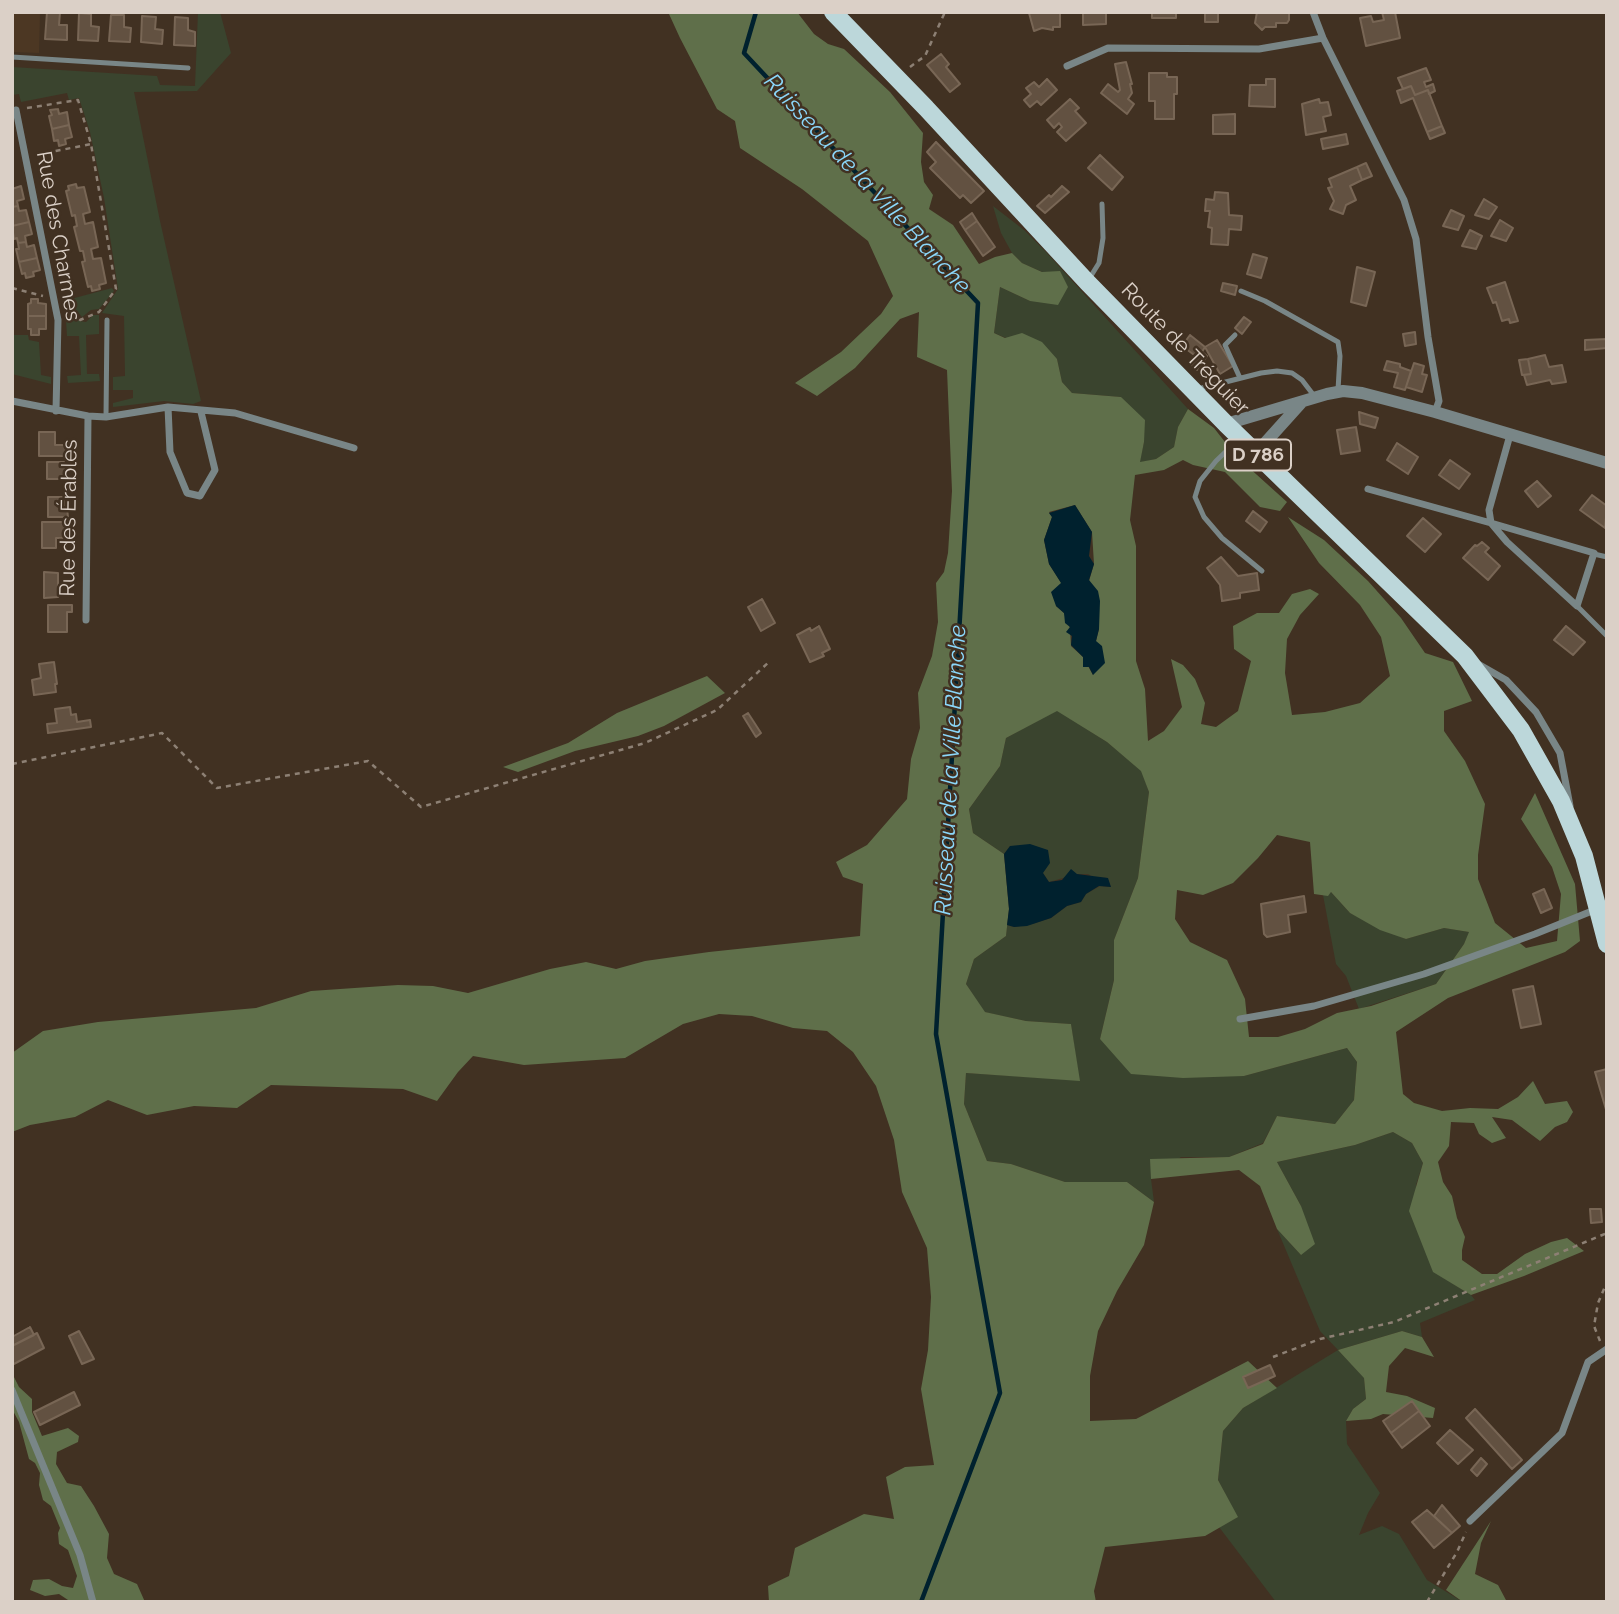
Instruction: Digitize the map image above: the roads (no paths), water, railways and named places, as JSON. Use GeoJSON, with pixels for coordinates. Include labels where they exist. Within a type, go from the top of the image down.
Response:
{"type":"FeatureCollection","features":[{"type":"Feature","properties":{"kind":"main road","name":"Route de Tréguier"},"geometry":{"type":"LineString","coordinates":[[833,12],[1087,282],[1226,424],[1465,656],[1521,730],[1544,768],[1584,856],[1607,944]]}},
{"type":"Feature","properties":{"kind":"street"},"geometry":{"type":"LineString","coordinates":[[1313,12],[1323,38],[1404,200],[1416,239],[1439,401],[1435,412]]}},
{"type":"Feature","properties":{"kind":"street"},"geometry":{"type":"LineString","coordinates":[[1067,66],[1108,48],[1259,49],[1323,38]]}},
{"type":"Feature","properties":{"kind":"street","name":"Rue des Charmes"},"geometry":{"type":"LineString","coordinates":[[16,110],[58,320],[57,411]]}},
{"type":"Feature","properties":{"kind":"street"},"geometry":{"type":"LineString","coordinates":[[1226,424],[1315,397],[1338,392],[1362,393],[1607,463]]}},
{"type":"Feature","properties":{"kind":"street"},"geometry":{"type":"LineString","coordinates":[[12,401],[57,411],[106,417],[168,407],[235,413],[354,447]]}},
{"type":"Feature","properties":{"kind":"street"},"geometry":{"type":"LineString","coordinates":[[1256,453],[1301,403]]}},
{"type":"Feature","properties":{"kind":"street"},"geometry":{"type":"LineString","coordinates":[[168,407],[170,452],[187,493],[200,496],[215,470],[201,412]]}},
{"type":"Feature","properties":{"kind":"street","name":"Rue des Érables"},"geometry":{"type":"LineString","coordinates":[[86,620],[88,416]]}},
{"type":"Feature","properties":{"kind":"street"},"geometry":{"type":"LineString","coordinates":[[1368,489],[1491,523],[1594,554],[1577,606],[1507,542],[1491,523],[1489,510],[1510,435]]}},
{"type":"Feature","properties":{"kind":"street"},"geometry":{"type":"LineString","coordinates":[[1240,1019],[1314,1006],[1424,974],[1598,908]]}},
{"type":"Feature","properties":{"kind":"street"},"geometry":{"type":"LineString","coordinates":[[1471,1521],[1562,1433],[1588,1362],[1606,1349]]}},
{"type":"Feature","properties":{"kind":"street"},"geometry":{"type":"LineString","coordinates":[[12,1390],[80,1556],[93,1602]]}},
{"type":"Feature","properties":{"kind":"lane"},"geometry":{"type":"LineString","coordinates":[[12,57],[188,68]]}},
{"type":"Feature","properties":{"kind":"lane"},"geometry":{"type":"LineString","coordinates":[[1087,282],[1099,263],[1103,238],[1102,204]]}},
{"type":"Feature","properties":{"kind":"lane"},"geometry":{"type":"LineString","coordinates":[[1241,292],[1265,302],[1338,342],[1338,392]]}},
{"type":"Feature","properties":{"kind":"lane"},"geometry":{"type":"LineString","coordinates":[[106,417],[107,320]]}},
{"type":"Feature","properties":{"kind":"lane"},"geometry":{"type":"LineString","coordinates":[[1235,335],[1225,345],[1240,378]]}},
{"type":"Feature","properties":{"kind":"lane"},"geometry":{"type":"LineString","coordinates":[[1194,390],[1269,372],[1292,373],[1302,380],[1315,397]]}},
{"type":"Feature","properties":{"kind":"lane"},"geometry":{"type":"LineString","coordinates":[[1240,438],[1200,481],[1195,497],[1204,517],[1222,538],[1262,570]]}},
{"type":"Feature","properties":{"kind":"lane"},"geometry":{"type":"LineString","coordinates":[[1594,554],[1607,557]]}},
{"type":"Feature","properties":{"kind":"lane"},"geometry":{"type":"LineString","coordinates":[[1577,606],[1607,636]]}},
{"type":"Feature","properties":{"kind":"water"},"geometry":{"type":"Polygon","coordinates":[[[1075,505],[1092,532],[1089,556],[1094,564],[1089,580],[1098,591],[1100,601],[1096,641],[1102,646],[1105,663],[1093,675],[1089,667],[1083,667],[1083,657],[1071,645],[1072,636],[1066,632],[1070,627],[1065,623],[1064,613],[1056,606],[1051,592],[1061,583],[1049,564],[1044,540],[1052,517],[1049,513],[1075,505]]]}},
{"type":"Feature","properties":{"kind":"water"},"geometry":{"type":"Polygon","coordinates":[[[1030,844],[1048,850],[1050,863],[1043,873],[1049,882],[1062,880],[1071,869],[1077,874],[1108,878],[1111,887],[1099,886],[1086,894],[1081,902],[1067,906],[1051,918],[1027,926],[1007,925],[1009,909],[1004,854],[1010,846],[1030,844]]]}},
{"type":"Feature","properties":{"kind":"waterway","name":"Ruisseau de la Ville Blanche"},"geometry":{"type":"LineString","coordinates":[[756,12],[744,53],[978,303],[936,1034],[1000,1393],[921,1602]]}}]}
